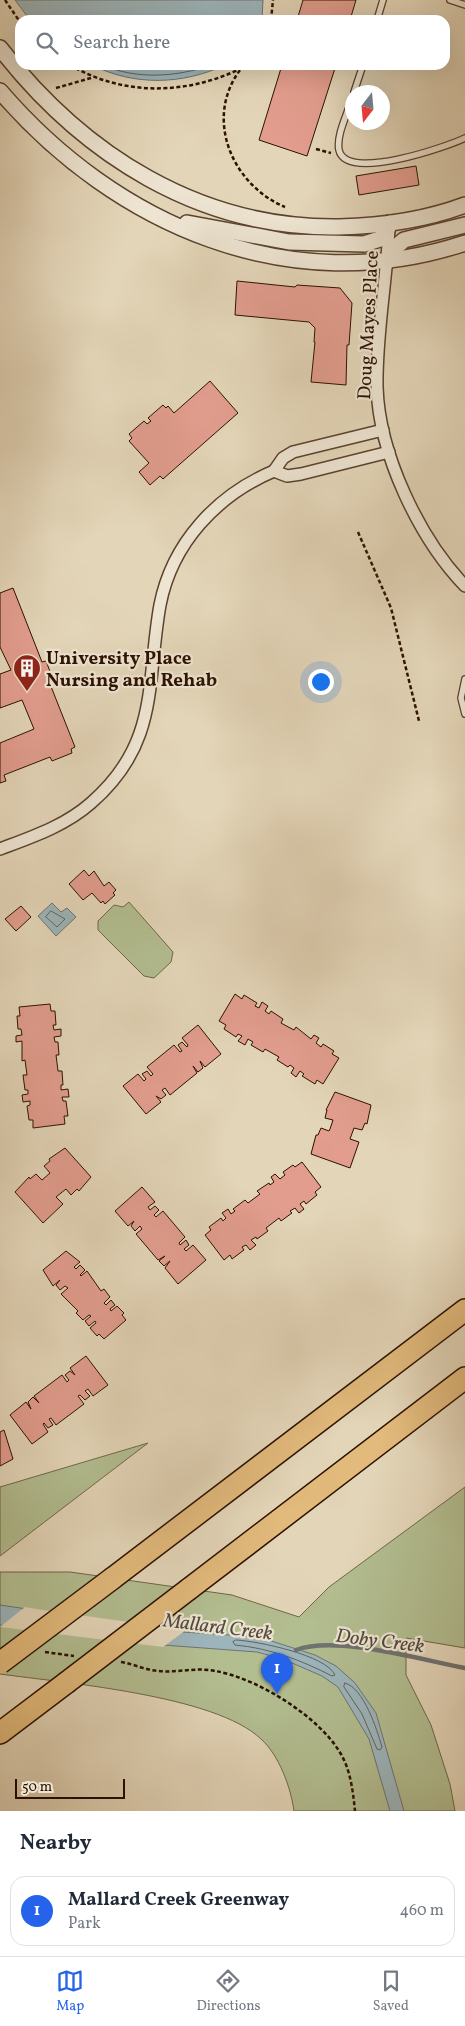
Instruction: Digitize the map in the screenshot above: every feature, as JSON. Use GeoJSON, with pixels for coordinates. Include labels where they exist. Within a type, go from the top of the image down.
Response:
{"type":"FeatureCollection","features":[{"type":"Feature","properties":{"kind":"highway"},"geometry":{"type":"LineString","coordinates":[[0,1663],[465,1310]]}},
{"type":"Feature","properties":{"kind":"highway"},"geometry":{"type":"LineString","coordinates":[[0,1733],[465,1378]]}},
{"type":"Feature","properties":{"kind":"street"},"geometry":{"type":"LineString","coordinates":[[0,48],[15,65]]}},
{"type":"Feature","properties":{"kind":"street"},"geometry":{"type":"LineString","coordinates":[[19,70],[40,94],[84,135],[129,168],[181,196],[220,211],[295,226],[352,227],[390,223],[435,214],[465,204]]}},
{"type":"Feature","properties":{"kind":"street"},"geometry":{"type":"LineString","coordinates":[[0,91],[45,138],[84,169],[136,205],[168,223],[209,240],[273,257],[323,263],[388,261],[465,243]]}},
{"type":"Feature","properties":{"kind":"street"},"geometry":{"type":"LineString","coordinates":[[168,223],[183,223],[289,242],[364,244],[380,239],[390,223]]}},
{"type":"Feature","properties":{"kind":"street","name":"Doug Mayes Place"},"geometry":{"type":"LineString","coordinates":[[390,223],[377,385],[383,430],[389,452],[409,501],[428,538],[465,586]]}},
{"type":"Feature","properties":{"kind":"street"},"geometry":{"type":"LineString","coordinates":[[388,261],[396,247],[404,240],[465,226]]}},
{"type":"Feature","properties":{"kind":"street"},"geometry":{"type":"LineString","coordinates":[[0,849],[41,834],[72,818],[90,804],[112,781],[131,753],[144,722],[152,685],[160,604],[166,582],[176,559],[191,534],[221,502],[247,484],[274,471],[283,458],[293,452],[383,430]]}},
{"type":"Feature","properties":{"kind":"street"},"geometry":{"type":"LineString","coordinates":[[274,471],[287,476],[301,474],[389,452]]}},
{"type":"Feature","properties":{"kind":"lane"},"geometry":{"type":"LineString","coordinates":[[378,15],[383,0]]}},
{"type":"Feature","properties":{"kind":"lane"},"geometry":{"type":"LineString","coordinates":[[450,0],[465,5]]}},
{"type":"Feature","properties":{"kind":"lane"},"geometry":{"type":"LineString","coordinates":[[356,85],[361,70]]}},
{"type":"Feature","properties":{"kind":"lane"},"geometry":{"type":"LineString","coordinates":[[345,122],[339,142],[340,152],[348,162],[362,164],[410,157],[450,145],[465,138]]}},
{"type":"Feature","properties":{"kind":"lane"},"geometry":{"type":"LineString","coordinates":[[465,679],[460,698],[465,714]]}},
{"type":"Feature","properties":{"kind":"path"},"geometry":{"type":"LineString","coordinates":[[5,0],[15,15]]}},
{"type":"Feature","properties":{"kind":"path"},"geometry":{"type":"LineString","coordinates":[[272,15],[273,0]]}},
{"type":"Feature","properties":{"kind":"path"},"geometry":{"type":"LineString","coordinates":[[79,70],[92,77],[138,88],[178,88],[207,82],[234,70]]}},
{"type":"Feature","properties":{"kind":"path"},"geometry":{"type":"LineString","coordinates":[[240,70],[231,85],[222,123],[225,140],[236,166],[251,185],[277,204],[286,208]]}},
{"type":"Feature","properties":{"kind":"path"},"geometry":{"type":"LineString","coordinates":[[54,89],[92,77]]}},
{"type":"Feature","properties":{"kind":"path"},"geometry":{"type":"LineString","coordinates":[[316,149],[329,153],[340,152]]}},
{"type":"Feature","properties":{"kind":"path"},"geometry":{"type":"LineString","coordinates":[[358,532],[391,608],[419,721]]}},
{"type":"Feature","properties":{"kind":"path"},"geometry":{"type":"LineString","coordinates":[[37,1651],[84,1657]]}},
{"type":"Feature","properties":{"kind":"path"},"geometry":{"type":"LineString","coordinates":[[120,1662],[158,1671],[196,1669],[222,1672],[247,1681],[282,1700],[316,1725],[341,1754],[348,1772],[355,1811]]}},
{"type":"Feature","properties":{"kind":"green space"},"geometry":{"type":"Polygon","coordinates":[[[129,902],[173,952],[171,962],[154,978],[144,976],[98,930],[98,921],[114,905],[123,907],[129,902]]]}},
{"type":"Feature","properties":{"kind":"green space"},"geometry":{"type":"Polygon","coordinates":[[[148,1443],[0,1556],[0,1487],[148,1443]]]}},
{"type":"Feature","properties":{"kind":"green space"},"geometry":{"type":"Polygon","coordinates":[[[465,1487],[465,1648],[406,1638],[406,1675],[431,1725],[450,1784],[455,1811],[294,1811],[287,1782],[279,1763],[261,1739],[239,1724],[175,1701],[137,1693],[0,1674],[0,1572],[70,1572],[232,1595],[299,1617],[329,1587],[465,1487]]]}},
{"type":"Feature","properties":{"kind":"water"},"geometry":{"type":"Polygon","coordinates":[[[15,0],[263,0],[262,15],[26,15],[15,0]]]}},
{"type":"Feature","properties":{"kind":"water"},"geometry":{"type":"Polygon","coordinates":[[[103,70],[214,70],[192,76],[158,80],[141,80],[103,70]]]}},
{"type":"Feature","properties":{"kind":"water"},"geometry":{"type":"Polygon","coordinates":[[[52,903],[61,912],[67,908],[76,917],[56,936],[38,916],[52,903]]]}},
{"type":"Feature","properties":{"kind":"water"},"geometry":{"type":"Polygon","coordinates":[[[0,1605],[183,1632],[259,1637],[315,1655],[336,1666],[355,1683],[376,1713],[404,1811],[390,1811],[369,1739],[338,1687],[322,1676],[283,1659],[257,1652],[163,1645],[0,1625],[0,1605]]]}},
{"type":"Feature","properties":{"kind":"pier"},"geometry":{"type":"Polygon","coordinates":[[[25,1607],[186,1630],[163,1647],[0,1627],[25,1607]]]}},
{"type":"Feature","properties":{"kind":"building"},"geometry":{"type":"Polygon","coordinates":[[[303,0],[356,0],[352,15],[298,15],[303,0]]]}},
{"type":"Feature","properties":{"kind":"building"},"geometry":{"type":"Polygon","coordinates":[[[280,70],[334,70],[307,156],[259,140],[280,70]]]}},
{"type":"Feature","properties":{"kind":"building"},"geometry":{"type":"Polygon","coordinates":[[[416,166],[419,185],[359,195],[356,176],[416,166]]]}},
{"type":"Feature","properties":{"kind":"building"},"geometry":{"type":"Polygon","coordinates":[[[237,281],[295,287],[297,285],[340,288],[352,303],[349,345],[347,345],[346,385],[311,382],[315,328],[309,322],[235,315],[237,281]]]}},
{"type":"Feature","properties":{"kind":"building"},"geometry":{"type":"Polygon","coordinates":[[[210,381],[238,413],[163,479],[160,476],[150,485],[139,472],[149,463],[129,441],[132,438],[129,434],[144,421],[147,424],[151,421],[148,418],[163,405],[166,408],[168,406],[174,413],[210,381]]]}},
{"type":"Feature","properties":{"kind":"building","name":"University Place Nursing and Rehab"},"geometry":{"type":"Polygon","coordinates":[[[13,588],[42,662],[46,661],[54,682],[50,684],[75,747],[71,749],[72,753],[52,761],[50,757],[4,775],[6,781],[0,783],[0,743],[34,729],[22,700],[0,708],[0,674],[11,670],[0,647],[0,593],[13,588]]]}},
{"type":"Feature","properties":{"kind":"building"},"geometry":{"type":"Polygon","coordinates":[[[84,870],[89,876],[94,871],[104,886],[109,882],[116,890],[113,893],[115,895],[105,904],[103,901],[101,903],[92,893],[83,900],[69,884],[84,870]]]}},
{"type":"Feature","properties":{"kind":"building"},"geometry":{"type":"Polygon","coordinates":[[[21,906],[31,917],[16,931],[5,919],[21,906]]]}},
{"type":"Feature","properties":{"kind":"building"},"geometry":{"type":"Polygon","coordinates":[[[235,994],[242,999],[244,995],[257,1003],[255,1006],[259,1008],[262,1002],[268,1006],[265,1011],[269,1014],[271,1011],[283,1019],[281,1023],[294,1030],[296,1027],[311,1039],[314,1035],[319,1038],[316,1043],[321,1047],[323,1044],[334,1051],[332,1054],[339,1058],[323,1084],[317,1080],[315,1084],[302,1076],[304,1074],[300,1071],[296,1077],[291,1073],[294,1068],[290,1065],[288,1067],[277,1060],[279,1057],[265,1049],[263,1052],[251,1045],[253,1042],[248,1039],[245,1045],[238,1041],[242,1036],[238,1034],[236,1037],[224,1029],[226,1025],[219,1021],[235,994]]]}},
{"type":"Feature","properties":{"kind":"building"},"geometry":{"type":"Polygon","coordinates":[[[50,1004],[51,1011],[55,1011],[56,1025],[53,1025],[54,1030],[61,1029],[61,1036],[54,1037],[55,1042],[58,1042],[59,1055],[56,1055],[58,1071],[62,1071],[63,1085],[61,1085],[61,1090],[68,1089],[69,1097],[62,1097],[63,1101],[66,1101],[68,1116],[64,1116],[65,1124],[33,1128],[33,1120],[29,1120],[27,1106],[30,1105],[30,1101],[23,1102],[22,1095],[28,1094],[28,1090],[25,1090],[23,1075],[27,1075],[25,1060],[22,1061],[22,1041],[16,1042],[16,1036],[22,1035],[21,1029],[18,1029],[17,1016],[20,1016],[19,1007],[50,1004]]]}},
{"type":"Feature","properties":{"kind":"building"},"geometry":{"type":"Polygon","coordinates":[[[198,1025],[221,1054],[205,1067],[200,1061],[203,1068],[198,1072],[193,1066],[197,1073],[170,1095],[165,1088],[162,1090],[166,1095],[161,1099],[156,1096],[161,1102],[146,1114],[123,1086],[138,1074],[144,1081],[146,1079],[142,1074],[147,1071],[151,1076],[153,1074],[147,1067],[174,1045],[180,1052],[182,1051],[178,1045],[182,1042],[187,1047],[188,1045],[182,1038],[198,1025]]]}},
{"type":"Feature","properties":{"kind":"building"},"geometry":{"type":"Polygon","coordinates":[[[335,1092],[371,1105],[367,1124],[365,1123],[362,1130],[354,1128],[350,1139],[359,1142],[350,1168],[311,1154],[316,1135],[318,1135],[321,1128],[329,1131],[330,1129],[333,1120],[325,1118],[326,1110],[335,1092]]]}},
{"type":"Feature","properties":{"kind":"building"},"geometry":{"type":"Polygon","coordinates":[[[65,1148],[91,1177],[79,1191],[77,1189],[71,1195],[66,1189],[56,1197],[63,1204],[43,1223],[15,1192],[29,1177],[30,1179],[36,1174],[42,1180],[50,1173],[44,1166],[50,1161],[49,1159],[65,1148]]]}},
{"type":"Feature","properties":{"kind":"building"},"geometry":{"type":"Polygon","coordinates":[[[302,1162],[321,1187],[315,1192],[317,1195],[306,1204],[304,1201],[300,1204],[304,1209],[299,1213],[295,1208],[290,1211],[292,1213],[281,1221],[279,1218],[266,1228],[268,1231],[257,1239],[256,1237],[251,1240],[256,1245],[250,1250],[246,1245],[242,1247],[244,1250],[232,1259],[230,1255],[224,1260],[205,1235],[211,1230],[209,1227],[221,1218],[223,1221],[226,1218],[222,1213],[228,1209],[231,1214],[235,1211],[233,1209],[245,1200],[248,1203],[260,1194],[257,1191],[274,1182],[271,1177],[275,1174],[280,1179],[285,1175],[283,1172],[293,1165],[295,1167],[302,1162]]]}},
{"type":"Feature","properties":{"kind":"building"},"geometry":{"type":"Polygon","coordinates":[[[142,1187],[155,1202],[148,1207],[150,1210],[155,1206],[159,1210],[154,1215],[156,1217],[163,1211],[185,1237],[179,1243],[180,1245],[186,1240],[189,1245],[184,1249],[186,1251],[193,1245],[206,1260],[178,1284],[165,1268],[170,1261],[164,1266],[159,1261],[165,1256],[158,1260],[136,1234],[142,1229],[140,1226],[135,1231],[131,1226],[134,1221],[128,1226],[115,1211],[142,1187]]]}},
{"type":"Feature","properties":{"kind":"building"},"geometry":{"type":"Polygon","coordinates":[[[66,1251],[80,1262],[74,1267],[76,1269],[80,1265],[85,1270],[80,1275],[87,1271],[101,1291],[104,1289],[110,1297],[104,1303],[106,1305],[111,1300],[115,1305],[110,1309],[111,1311],[117,1306],[124,1313],[122,1315],[126,1320],[104,1339],[99,1334],[97,1336],[90,1328],[96,1323],[95,1321],[89,1326],[85,1321],[91,1316],[89,1315],[83,1320],[76,1313],[78,1311],[61,1294],[68,1288],[65,1286],[60,1290],[56,1285],[60,1280],[53,1286],[43,1270],[66,1251]]]}},
{"type":"Feature","properties":{"kind":"building"},"geometry":{"type":"Polygon","coordinates":[[[86,1356],[108,1385],[93,1396],[88,1389],[85,1391],[90,1396],[85,1400],[80,1395],[78,1396],[84,1404],[56,1425],[51,1418],[49,1419],[53,1425],[48,1428],[44,1423],[48,1432],[32,1444],[10,1415],[26,1402],[31,1409],[28,1402],[33,1397],[39,1403],[34,1396],[62,1375],[67,1382],[69,1380],[65,1375],[70,1371],[75,1375],[70,1368],[86,1356]]]}},
{"type":"Feature","properties":{"kind":"building"},"geometry":{"type":"Polygon","coordinates":[[[4,1430],[13,1459],[0,1466],[0,1432],[4,1430]]]}},
{"type":"Feature","properties":{"kind":"waterway","name":"Doby Creek"},"geometry":{"type":"LineString","coordinates":[[296,1650],[313,1646],[356,1647],[465,1668]]}},
{"type":"Feature","properties":{"kind":"place","name":"University Place Nursing and Rehab"},"geometry":{"type":"Point","coordinates":[27,692]}},
{"type":"Feature","properties":{"kind":"place","name":"Mallard Creek Greenway"},"geometry":{"type":"Point","coordinates":[277,1694]}},
{"type":"Feature","properties":{"kind":"water label","name":"Mallard Creek"},"geometry":{"type":"Point","coordinates":[218,1626]}}]}
